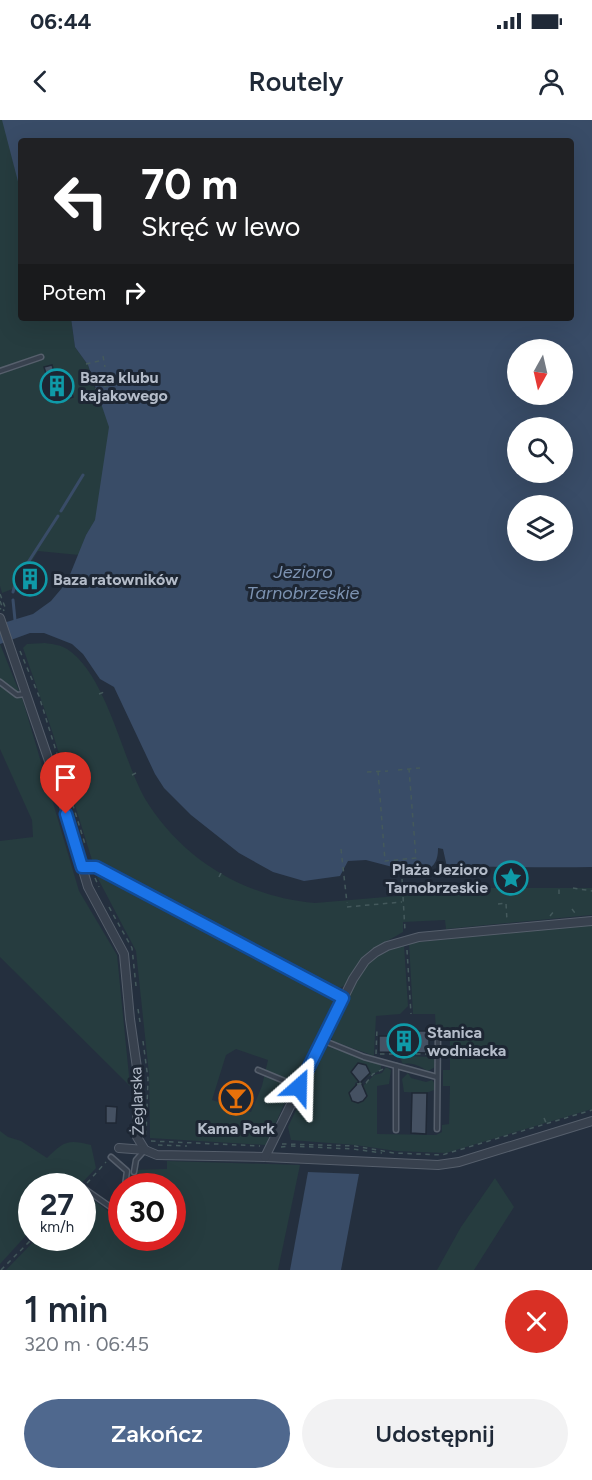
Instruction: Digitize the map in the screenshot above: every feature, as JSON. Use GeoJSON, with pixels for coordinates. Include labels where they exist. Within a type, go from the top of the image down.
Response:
{"type":"FeatureCollection","features":[{"type":"Feature","properties":{"kind":"street","name":"Żeglarska"},"geometry":{"type":"LineString","coordinates":[[0,618],[61,796],[88,887],[124,954],[129,1019],[138,1075],[137,1137],[139,1144],[145,1150],[157,1155],[266,1157],[414,1165],[450,1164],[592,1121]]}},
{"type":"Feature","properties":{"kind":"street"},"geometry":{"type":"LineString","coordinates":[[266,1157],[321,1040],[365,961],[387,946],[406,940],[448,933],[592,921]]}},
{"type":"Feature","properties":{"kind":"street"},"geometry":{"type":"LineString","coordinates":[[119,1148],[145,1150]]}},
{"type":"Feature","properties":{"kind":"lane"},"geometry":{"type":"LineString","coordinates":[[0,371],[41,357]]}},
{"type":"Feature","properties":{"kind":"lane"},"geometry":{"type":"LineString","coordinates":[[0,681],[17,694],[27,694]]}},
{"type":"Feature","properties":{"kind":"lane"},"geometry":{"type":"LineString","coordinates":[[82,867],[91,867],[343,998]]}},
{"type":"Feature","properties":{"kind":"lane"},"geometry":{"type":"LineString","coordinates":[[437,1129],[438,1033]]}},
{"type":"Feature","properties":{"kind":"lane"},"geometry":{"type":"LineString","coordinates":[[321,1040],[376,1060],[437,1077]]}},
{"type":"Feature","properties":{"kind":"lane"},"geometry":{"type":"LineString","coordinates":[[396,1066],[396,1130]]}},
{"type":"Feature","properties":{"kind":"lane"},"geometry":{"type":"LineString","coordinates":[[258,1070],[299,1087]]}},
{"type":"Feature","properties":{"kind":"lane"},"geometry":{"type":"LineString","coordinates":[[134,1172],[136,1160],[145,1150]]}},
{"type":"Feature","properties":{"kind":"lane"},"geometry":{"type":"LineString","coordinates":[[111,1157],[127,1173]]}},
{"type":"Feature","properties":{"kind":"path"},"geometry":{"type":"LineString","coordinates":[[86,364],[103,358],[105,367]]}},
{"type":"Feature","properties":{"kind":"path"},"geometry":{"type":"LineString","coordinates":[[95,389],[135,379]]}},
{"type":"Feature","properties":{"kind":"path"},"geometry":{"type":"LineString","coordinates":[[0,594],[5,607],[1,610]]}},
{"type":"Feature","properties":{"kind":"path"},"geometry":{"type":"LineString","coordinates":[[0,601],[1,610]]}},
{"type":"Feature","properties":{"kind":"path"},"geometry":{"type":"LineString","coordinates":[[13,653],[22,651],[69,789],[87,852]]}},
{"type":"Feature","properties":{"kind":"path"},"geometry":{"type":"LineString","coordinates":[[99,694],[104,692]]}},
{"type":"Feature","properties":{"kind":"path"},"geometry":{"type":"LineString","coordinates":[[398,770],[420,768]]}},
{"type":"Feature","properties":{"kind":"path"},"geometry":{"type":"LineString","coordinates":[[378,771],[385,861],[401,860],[416,858],[409,769]]}},
{"type":"Feature","properties":{"kind":"path"},"geometry":{"type":"LineString","coordinates":[[367,772],[388,771]]}},
{"type":"Feature","properties":{"kind":"path"},"geometry":{"type":"LineString","coordinates":[[132,775],[136,773]]}},
{"type":"Feature","properties":{"kind":"path"},"geometry":{"type":"LineString","coordinates":[[341,849],[347,903]]}},
{"type":"Feature","properties":{"kind":"path"},"geometry":{"type":"LineString","coordinates":[[401,860],[411,1014]]}},
{"type":"Feature","properties":{"kind":"path"},"geometry":{"type":"LineString","coordinates":[[91,867],[101,892]]}},
{"type":"Feature","properties":{"kind":"path"},"geometry":{"type":"LineString","coordinates":[[219,877],[221,873]]}},
{"type":"Feature","properties":{"kind":"path"},"geometry":{"type":"LineString","coordinates":[[559,888],[559,894]]}},
{"type":"Feature","properties":{"kind":"path"},"geometry":{"type":"LineString","coordinates":[[573,888],[592,891]]}},
{"type":"Feature","properties":{"kind":"path"},"geometry":{"type":"LineString","coordinates":[[457,890],[457,895]]}},
{"type":"Feature","properties":{"kind":"path"},"geometry":{"type":"LineString","coordinates":[[347,907],[403,902]]}},
{"type":"Feature","properties":{"kind":"path"},"geometry":{"type":"LineString","coordinates":[[498,904],[506,903],[507,928]]}},
{"type":"Feature","properties":{"kind":"path"},"geometry":{"type":"LineString","coordinates":[[108,905],[132,948],[136,989]]}},
{"type":"Feature","properties":{"kind":"path"},"geometry":{"type":"LineString","coordinates":[[138,1007],[140,1025]]}},
{"type":"Feature","properties":{"kind":"path"},"geometry":{"type":"LineString","coordinates":[[376,1060],[377,1028]]}},
{"type":"Feature","properties":{"kind":"path"},"geometry":{"type":"LineString","coordinates":[[141,1035],[147,1073],[146,1136],[150,1141],[271,1145],[288,1143]]}},
{"type":"Feature","properties":{"kind":"path"},"geometry":{"type":"LineString","coordinates":[[376,1054],[438,1055]]}},
{"type":"Feature","properties":{"kind":"path"},"geometry":{"type":"LineString","coordinates":[[357,1084],[366,1083],[373,1074],[381,1072],[384,1068]]}},
{"type":"Feature","properties":{"kind":"path"},"geometry":{"type":"LineString","coordinates":[[285,1136],[292,1146],[353,1149],[395,1156],[441,1158],[592,1112]]}},
{"type":"Feature","properties":{"kind":"path"},"geometry":{"type":"LineString","coordinates":[[96,1173],[111,1157]]}},
{"type":"Feature","properties":{"kind":"path"},"geometry":{"type":"LineString","coordinates":[[1,1270],[20,1251]]}},
{"type":"Feature","properties":{"kind":"green space"},"geometry":{"type":"Polygon","coordinates":[[[0,120],[27,120],[22,138],[18,138],[18,321],[71,321],[75,347],[88,365],[97,396],[136,457],[86,535],[79,555],[38,551],[15,588],[2,593],[0,586],[0,120]]]}},
{"type":"Feature","properties":{"kind":"green space"},"geometry":{"type":"Polygon","coordinates":[[[45,643],[67,649],[81,661],[92,677],[103,696],[144,797],[159,819],[176,839],[196,856],[239,883],[264,893],[315,903],[491,888],[592,888],[592,915],[446,929],[445,920],[403,922],[403,932],[368,952],[345,985],[340,988],[330,986],[92,860],[52,731],[23,648],[27,644],[45,643]]]}},
{"type":"Feature","properties":{"kind":"green space"},"geometry":{"type":"Polygon","coordinates":[[[0,644],[23,701],[79,891],[117,955],[130,1086],[0,957],[0,841],[33,837],[32,820],[0,749],[0,644]]]}},
{"type":"Feature","properties":{"kind":"green space"},"geometry":{"type":"Polygon","coordinates":[[[94,871],[336,1000],[302,1064],[266,1145],[150,1138],[149,1074],[136,951],[94,871]],[[236,1049],[226,1055],[212,1100],[251,1112],[262,1086],[268,1060],[236,1049]]]}},
{"type":"Feature","properties":{"kind":"green space"},"geometry":{"type":"Polygon","coordinates":[[[592,924],[592,1109],[446,1153],[396,1151],[291,1140],[288,1127],[326,1046],[381,1065],[381,1070],[355,1083],[355,1086],[363,1086],[374,1075],[382,1073],[386,1067],[391,1070],[389,1084],[377,1086],[377,1134],[436,1135],[442,1132],[442,1125],[449,1124],[450,1086],[443,1086],[443,1070],[450,1070],[450,1030],[436,1029],[435,1014],[413,1014],[409,943],[592,924]]]}},
{"type":"Feature","properties":{"kind":"green space"},"geometry":{"type":"Polygon","coordinates":[[[404,945],[408,1006],[400,1014],[376,1016],[374,1056],[333,1041],[330,1035],[360,974],[374,957],[404,945]]]}},
{"type":"Feature","properties":{"kind":"green space"},"geometry":{"type":"Polygon","coordinates":[[[402,1056],[434,1057],[435,1067],[428,1071],[414,1064],[403,1064],[402,1056]]]}},
{"type":"Feature","properties":{"kind":"green space"},"geometry":{"type":"Polygon","coordinates":[[[408,1073],[411,1078],[426,1082],[432,1080],[435,1084],[434,1090],[426,1093],[404,1092],[402,1079],[408,1073]]]}},
{"type":"Feature","properties":{"kind":"green space"},"geometry":{"type":"Polygon","coordinates":[[[0,1131],[47,1158],[67,1143],[77,1142],[91,1145],[96,1168],[91,1173],[18,1173],[18,1244],[0,1264],[0,1131]]]}},
{"type":"Feature","properties":{"kind":"green space"},"geometry":{"type":"Polygon","coordinates":[[[167,1161],[300,1165],[278,1270],[6,1270],[24,1251],[96,1251],[96,1202],[108,1211],[108,1251],[186,1251],[186,1173],[130,1173],[130,1170],[167,1169],[167,1161]]]}},
{"type":"Feature","properties":{"kind":"green space"},"geometry":{"type":"Polygon","coordinates":[[[495,1178],[514,1207],[474,1270],[437,1270],[461,1227],[495,1178]]]}},
{"type":"Feature","properties":{"kind":"water","name":"Jezioro Tarnobrzeskie"},"geometry":{"type":"Polygon","coordinates":[[[2,120],[592,120],[592,867],[447,867],[443,849],[438,848],[434,864],[419,874],[366,860],[348,861],[340,876],[304,881],[273,872],[239,853],[191,815],[164,788],[155,774],[114,687],[100,679],[83,654],[72,644],[44,633],[30,633],[0,644],[0,624],[33,614],[51,601],[67,582],[86,535],[95,520],[109,427],[88,365],[75,347],[71,321],[574,321],[574,138],[18,138],[18,181],[2,120]]]}},
{"type":"Feature","properties":{"kind":"water"},"geometry":{"type":"Polygon","coordinates":[[[308,1172],[359,1174],[341,1270],[290,1270],[308,1172]]]}},
{"type":"Feature","properties":{"kind":"building"},"geometry":{"type":"Polygon","coordinates":[[[52,365],[57,381],[62,380],[64,389],[70,387],[73,397],[55,403],[44,367],[52,365]]]}},
{"type":"Feature","properties":{"kind":"building","name":"Stanica wodniacka"},"geometry":{"type":"Polygon","coordinates":[[[396,1031],[429,1031],[429,1053],[379,1052],[379,1036],[396,1036],[396,1031]]]}},
{"type":"Feature","properties":{"kind":"building"},"geometry":{"type":"Polygon","coordinates":[[[358,1063],[366,1065],[370,1073],[361,1082],[367,1096],[358,1103],[352,1101],[349,1093],[359,1082],[351,1072],[358,1063]]]}},
{"type":"Feature","properties":{"kind":"building"},"geometry":{"type":"Polygon","coordinates":[[[412,1093],[427,1093],[426,1134],[411,1133],[412,1093]]]}},
{"type":"Feature","properties":{"kind":"building"},"geometry":{"type":"Polygon","coordinates":[[[106,1106],[117,1107],[116,1123],[106,1123],[106,1106]]]}},
{"type":"Feature","properties":{"kind":"waterway"},"geometry":{"type":"LineString","coordinates":[[61,511],[83,475]]}},
{"type":"Feature","properties":{"kind":"waterway"},"geometry":{"type":"LineString","coordinates":[[13,592],[16,581],[58,516]]}},
{"type":"Feature","properties":{"kind":"waterway"},"geometry":{"type":"LineString","coordinates":[[13,600],[15,620]]}},
{"type":"Feature","properties":{"kind":"place","name":"Baza klubu kajakowego"},"geometry":{"type":"Point","coordinates":[57,386]}},
{"type":"Feature","properties":{"kind":"place","name":"Baza ratowników"},"geometry":{"type":"Point","coordinates":[30,579]}},
{"type":"Feature","properties":{"kind":"place","name":"Plaża Jezioro Tarnobrzeskie"},"geometry":{"type":"Point","coordinates":[511,878]}},
{"type":"Feature","properties":{"kind":"place","name":"Stanica wodniacka"},"geometry":{"type":"Point","coordinates":[404,1041]}},
{"type":"Feature","properties":{"kind":"place","name":"Kama Park"},"geometry":{"type":"Point","coordinates":[236,1098]}},
{"type":"Feature","properties":{"kind":"route"},"geometry":{"type":"LineString","coordinates":[[66,814],[82,867],[96,867],[343,998],[299,1087]]}}]}
